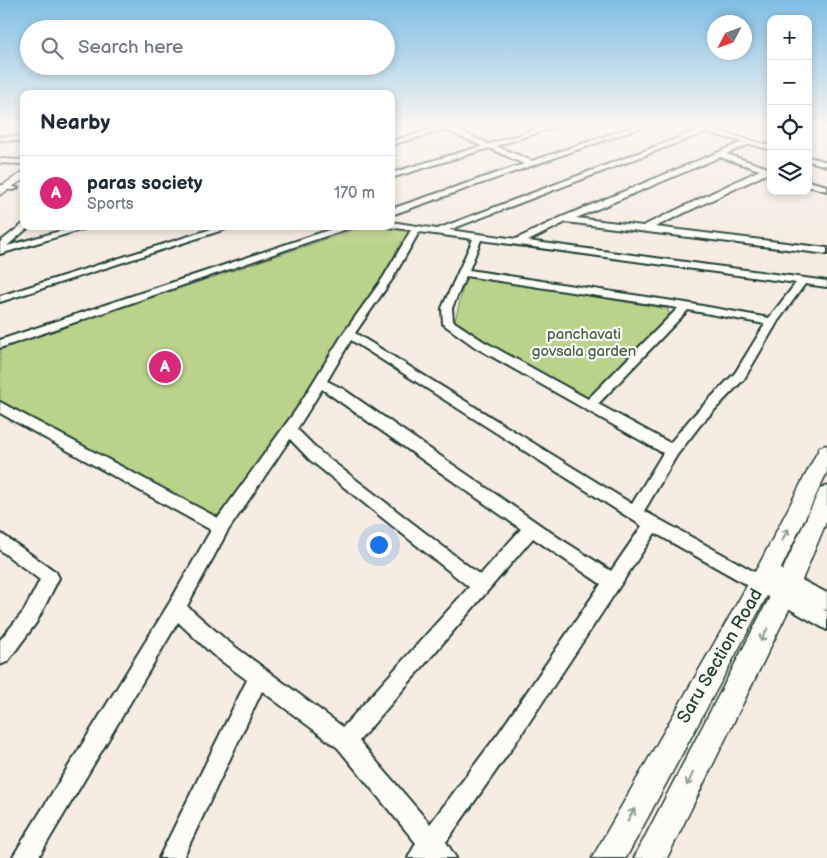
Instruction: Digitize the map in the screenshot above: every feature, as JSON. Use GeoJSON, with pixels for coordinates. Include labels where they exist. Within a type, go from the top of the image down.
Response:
{"type":"FeatureCollection","features":[{"type":"Feature","properties":{"kind":"street"},"geometry":{"type":"LineString","coordinates":[[395,175],[424,166]]}},
{"type":"Feature","properties":{"kind":"street"},"geometry":{"type":"LineString","coordinates":[[395,211],[520,166]]}},
{"type":"Feature","properties":{"kind":"street"},"geometry":{"type":"LineString","coordinates":[[438,231],[610,166]]}},
{"type":"Feature","properties":{"kind":"street"},"geometry":{"type":"LineString","coordinates":[[518,242],[565,219],[694,166]]}},
{"type":"Feature","properties":{"kind":"street"},"geometry":{"type":"LineString","coordinates":[[646,228],[767,171]]}},
{"type":"Feature","properties":{"kind":"street"},"geometry":{"type":"LineString","coordinates":[[0,198],[5,189],[20,177]]}},
{"type":"Feature","properties":{"kind":"street"},"geometry":{"type":"LineString","coordinates":[[5,189],[20,183]]}},
{"type":"Feature","properties":{"kind":"street"},"geometry":{"type":"LineString","coordinates":[[812,184],[827,189]]}},
{"type":"Feature","properties":{"kind":"street"},"geometry":{"type":"LineString","coordinates":[[565,219],[827,250]]}},
{"type":"Feature","properties":{"kind":"street"},"geometry":{"type":"LineString","coordinates":[[395,225],[827,284]]}},
{"type":"Feature","properties":{"kind":"street"},"geometry":{"type":"LineString","coordinates":[[24,858],[176,608],[221,527],[289,430],[349,334],[388,278],[417,228]]}},
{"type":"Feature","properties":{"kind":"street"},"geometry":{"type":"LineString","coordinates":[[0,249],[21,230]]}},
{"type":"Feature","properties":{"kind":"street"},"geometry":{"type":"LineString","coordinates":[[0,249],[74,230]]}},
{"type":"Feature","properties":{"kind":"street"},"geometry":{"type":"LineString","coordinates":[[0,298],[218,230]]}},
{"type":"Feature","properties":{"kind":"street"},"geometry":{"type":"LineString","coordinates":[[0,344],[339,230]]}},
{"type":"Feature","properties":{"kind":"street"},"geometry":{"type":"LineString","coordinates":[[478,237],[447,308],[447,322],[479,344],[672,451]]}},
{"type":"Feature","properties":{"kind":"street"},"geometry":{"type":"LineString","coordinates":[[462,272],[686,306],[772,322]]}},
{"type":"Feature","properties":{"kind":"street"},"geometry":{"type":"LineString","coordinates":[[635,514],[672,451],[696,421],[740,376],[772,322],[803,280]]}},
{"type":"Feature","properties":{"kind":"street"},"geometry":{"type":"LineString","coordinates":[[590,405],[686,306]]}},
{"type":"Feature","properties":{"kind":"street"},"geometry":{"type":"LineString","coordinates":[[349,334],[652,524],[776,584],[827,602]]}},
{"type":"Feature","properties":{"kind":"street"},"geometry":{"type":"LineString","coordinates":[[319,382],[338,392],[532,528],[612,581]]}},
{"type":"Feature","properties":{"kind":"street"},"geometry":{"type":"LineString","coordinates":[[0,407],[221,527]]}},
{"type":"Feature","properties":{"kind":"street"},"geometry":{"type":"LineString","coordinates":[[289,430],[315,456],[481,586]]}},
{"type":"Feature","properties":{"kind":"street","name":"Saru Section Road"},"geometry":{"type":"LineString","coordinates":[[650,858],[776,584],[827,452]]}},
{"type":"Feature","properties":{"kind":"street","name":"Saru Section Road"},"geometry":{"type":"LineString","coordinates":[[608,858],[776,584],[827,494]]}},
{"type":"Feature","properties":{"kind":"street"},"geometry":{"type":"LineString","coordinates":[[176,608],[219,647],[345,741],[431,853],[652,524]]}},
{"type":"Feature","properties":{"kind":"street"},"geometry":{"type":"LineString","coordinates":[[345,741],[532,528]]}},
{"type":"Feature","properties":{"kind":"street"},"geometry":{"type":"LineString","coordinates":[[0,655],[30,617],[50,578],[1,542]]}},
{"type":"Feature","properties":{"kind":"street"},"geometry":{"type":"LineString","coordinates":[[776,584],[827,621]]}},
{"type":"Feature","properties":{"kind":"street"},"geometry":{"type":"LineString","coordinates":[[171,858],[259,676]]}},
{"type":"Feature","properties":{"kind":"green space"},"geometry":{"type":"Polygon","coordinates":[[[395,229],[405,230],[410,235],[314,389],[289,442],[219,521],[0,406],[0,349],[353,230],[395,229]]]}},
{"type":"Feature","properties":{"kind":"green space","name":"panchavati govsala garden"},"geometry":{"type":"Polygon","coordinates":[[[466,275],[668,309],[670,320],[657,344],[589,398],[482,340],[455,321],[466,275]]]}},
{"type":"Feature","properties":{"kind":"place","name":"paras society"},"geometry":{"type":"Point","coordinates":[165,367]}}]}
